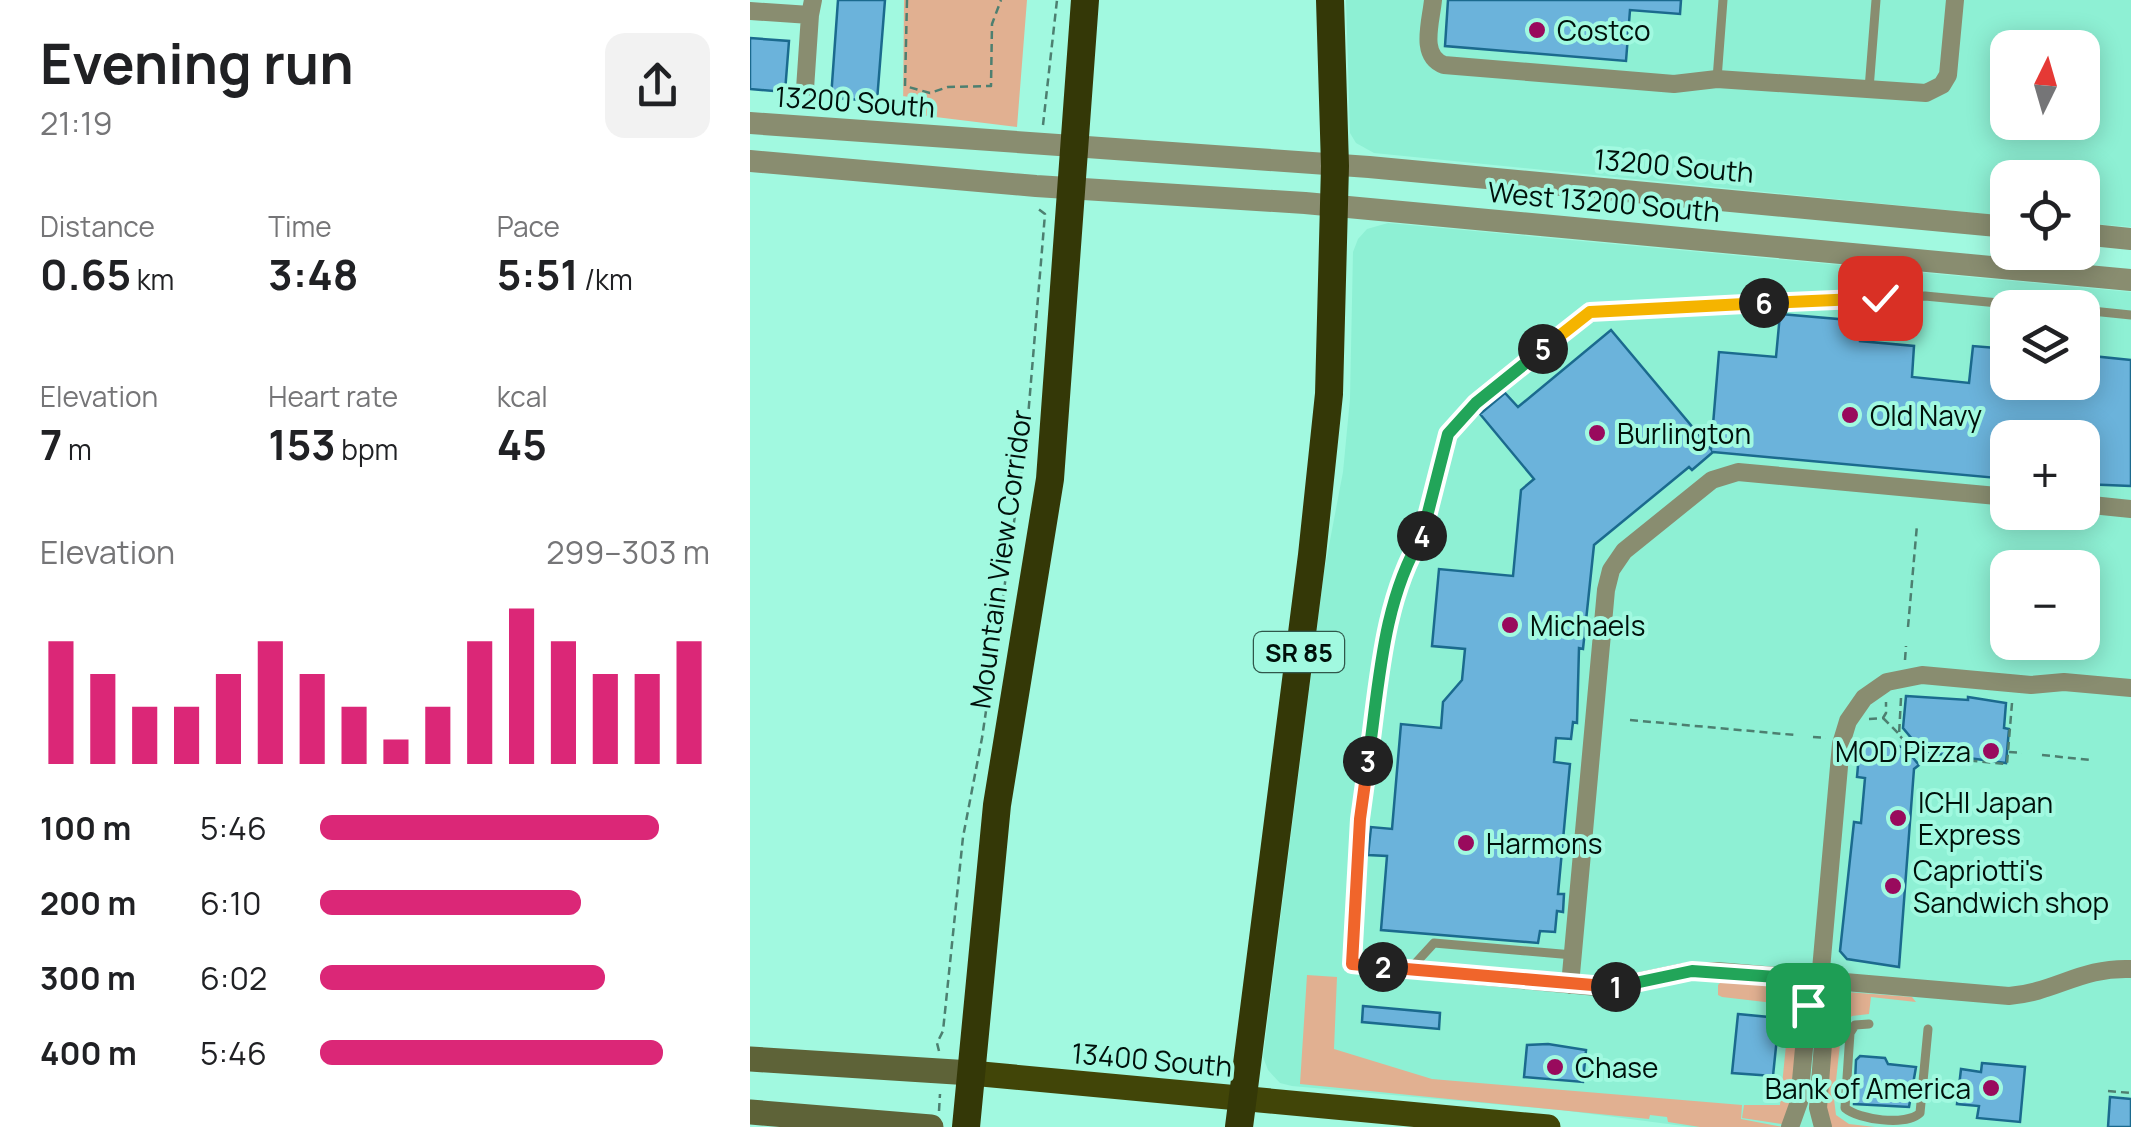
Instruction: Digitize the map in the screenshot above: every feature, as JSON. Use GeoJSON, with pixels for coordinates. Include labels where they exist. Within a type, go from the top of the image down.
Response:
{"type":"FeatureCollection","features":[{"type":"Feature","properties":{"kind":"highway","name":"Mountain View Corridor"},"geometry":{"type":"LineString","coordinates":[[966,1127],[997,805],[1050,479],[1086,0]]}},
{"type":"Feature","properties":{"kind":"highway","name":"SR 85"},"geometry":{"type":"LineString","coordinates":[[1239,1127],[1329,394],[1335,166],[1330,0]]}},
{"type":"Feature","properties":{"kind":"main road","name":"13400 South"},"geometry":{"type":"LineString","coordinates":[[750,1060],[971,1074],[1548,1127]]}},
{"type":"Feature","properties":{"kind":"main road"},"geometry":{"type":"LineString","coordinates":[[750,1112],[931,1127]]}},
{"type":"Feature","properties":{"kind":"street"},"geometry":{"type":"LineString","coordinates":[[1432,0],[1428,48],[1432,59],[1440,64],[1674,84],[1717,79],[1926,93],[1942,85],[1949,70],[1955,0]]}},
{"type":"Feature","properties":{"kind":"street"},"geometry":{"type":"LineString","coordinates":[[760,8],[812,7],[806,90]]}},
{"type":"Feature","properties":{"kind":"street","name":"13200 South"},"geometry":{"type":"LineString","coordinates":[[750,124],[1074,148]]}},
{"type":"Feature","properties":{"kind":"street"},"geometry":{"type":"LineString","coordinates":[[1074,148],[1335,166]]}},
{"type":"Feature","properties":{"kind":"street"},"geometry":{"type":"LineString","coordinates":[[750,161],[1071,188]]}},
{"type":"Feature","properties":{"kind":"street","name":"13200 South"},"geometry":{"type":"LineString","coordinates":[[1335,166],[1369,166],[1990,225]]}},
{"type":"Feature","properties":{"kind":"street","name":"West 13200 South"},"geometry":{"type":"LineString","coordinates":[[1071,188],[1334,206],[2131,280]]}},
{"type":"Feature","properties":{"kind":"street"},"geometry":{"type":"LineString","coordinates":[[2100,236],[2131,239]]}},
{"type":"Feature","properties":{"kind":"street"},"geometry":{"type":"LineString","coordinates":[[1570,984],[1606,590],[1611,570],[1624,552],[1712,480],[1738,472],[1990,495]]}},
{"type":"Feature","properties":{"kind":"street"},"geometry":{"type":"LineString","coordinates":[[2100,506],[2131,509]]}},
{"type":"Feature","properties":{"kind":"street"},"geometry":{"type":"LineString","coordinates":[[1823,1127],[1818,1108],[1826,1006],[1820,980],[1841,744],[1848,721],[1864,698],[1888,682],[1922,675],[2031,685],[2064,682],[2131,688]]}},
{"type":"Feature","properties":{"kind":"street"},"geometry":{"type":"LineString","coordinates":[[1352,964],[1616,987],[1692,971],[2009,996],[2038,992],[2087,972],[2131,969]]}},
{"type":"Feature","properties":{"kind":"street"},"geometry":{"type":"LineString","coordinates":[[1790,1127],[1800,1102],[1808,1005],[1820,980]]}},
{"type":"Feature","properties":{"kind":"lane"},"geometry":{"type":"LineString","coordinates":[[1717,79],[1723,0]]}},
{"type":"Feature","properties":{"kind":"lane"},"geometry":{"type":"LineString","coordinates":[[1869,89],[1876,0]]}},
{"type":"Feature","properties":{"kind":"lane"},"geometry":{"type":"LineString","coordinates":[[1352,964],[1360,819],[1392,604],[1404,565],[1423,534],[1448,434],[1476,403],[1590,312],[1925,296],[1990,302]]}},
{"type":"Feature","properties":{"kind":"lane"},"geometry":{"type":"LineString","coordinates":[[2100,312],[2131,315]]}},
{"type":"Feature","properties":{"kind":"lane"},"geometry":{"type":"LineString","coordinates":[[1410,969],[1434,943],[1573,954]]}},
{"type":"Feature","properties":{"kind":"lane"},"geometry":{"type":"LineString","coordinates":[[1870,1024],[1855,1025],[1850,1033],[1846,1108],[1854,1114],[1908,1120],[1920,1113],[1928,1029]]}},
{"type":"Feature","properties":{"kind":"path"},"geometry":{"type":"LineString","coordinates":[[908,0],[905,86],[930,92],[948,87],[991,86],[992,24],[1000,0]]}},
{"type":"Feature","properties":{"kind":"path"},"geometry":{"type":"LineString","coordinates":[[1041,128],[1046,122],[1057,0]]}},
{"type":"Feature","properties":{"kind":"path"},"geometry":{"type":"LineString","coordinates":[[939,1046],[963,836],[982,738],[1026,440],[1045,214],[1037,209],[1036,203]]}},
{"type":"Feature","properties":{"kind":"path"},"geometry":{"type":"LineString","coordinates":[[1908,626],[1917,525]]}},
{"type":"Feature","properties":{"kind":"path"},"geometry":{"type":"LineString","coordinates":[[1904,666],[1906,646]]}},
{"type":"Feature","properties":{"kind":"path"},"geometry":{"type":"LineString","coordinates":[[1898,734],[1902,692]]}},
{"type":"Feature","properties":{"kind":"path"},"geometry":{"type":"LineString","coordinates":[[1883,718],[1918,756],[2008,764],[2012,700]]}},
{"type":"Feature","properties":{"kind":"path"},"geometry":{"type":"LineString","coordinates":[[1883,718],[1888,708],[1886,702]]}},
{"type":"Feature","properties":{"kind":"path"},"geometry":{"type":"LineString","coordinates":[[1860,729],[1868,719],[1883,718]]}},
{"type":"Feature","properties":{"kind":"path"},"geometry":{"type":"LineString","coordinates":[[1630,720],[1794,735]]}},
{"type":"Feature","properties":{"kind":"path"},"geometry":{"type":"LineString","coordinates":[[1813,737],[1832,739]]}},
{"type":"Feature","properties":{"kind":"path"},"geometry":{"type":"LineString","coordinates":[[2008,752],[2022,753]]}},
{"type":"Feature","properties":{"kind":"path"},"geometry":{"type":"LineString","coordinates":[[2042,755],[2090,760]]}},
{"type":"Feature","properties":{"kind":"path"},"geometry":{"type":"LineString","coordinates":[[2108,1091],[2131,1094]]}},
{"type":"Feature","properties":{"kind":"shaded area"},"geometry":{"type":"Polygon","coordinates":[[[904,0],[1027,0],[1017,127],[903,113],[904,0]]]}},
{"type":"Feature","properties":{"kind":"shaded area"},"geometry":{"type":"Polygon","coordinates":[[[1346,0],[2131,0],[2131,227],[2100,224],[2100,160],[1990,160],[1990,214],[1374,153],[1356,143],[1350,133],[1346,0]]]}},
{"type":"Feature","properties":{"kind":"shaded area"},"geometry":{"type":"Polygon","coordinates":[[[1388,223],[2131,292],[2131,1127],[1691,1127],[1561,1110],[1292,1086],[1280,1083],[1268,1070],[1263,1057],[1324,572],[1343,472],[1350,399],[1353,252],[1367,229],[1388,223]]]}},
{"type":"Feature","properties":{"kind":"shaded area"},"geometry":{"type":"Polygon","coordinates":[[[1307,975],[1337,977],[1334,1049],[1432,1079],[1742,1105],[1741,1119],[1783,1127],[1700,1127],[1650,1115],[1649,1119],[1300,1084],[1307,975]]]}},
{"type":"Feature","properties":{"kind":"shaded area"},"geometry":{"type":"Polygon","coordinates":[[[1722,981],[1792,987],[1802,997],[1788,1116],[1782,1124],[1742,1118],[1744,1105],[1780,1105],[1789,1015],[1782,1004],[1718,995],[1722,981]]]}},
{"type":"Feature","properties":{"kind":"shaded area"},"geometry":{"type":"Polygon","coordinates":[[[1846,992],[1912,997],[1916,1002],[1871,997],[1869,1014],[1852,1016],[1842,1026],[1834,1099],[1836,1115],[1849,1124],[1875,1127],[1830,1127],[1822,1109],[1832,1004],[1846,992]]]}},
{"type":"Feature","properties":{"kind":"building"},"geometry":{"type":"Polygon","coordinates":[[[838,0],[885,0],[877,101],[831,98],[838,0]]]}},
{"type":"Feature","properties":{"kind":"building","name":"Costco"},"geometry":{"type":"Polygon","coordinates":[[[1448,0],[1681,0],[1680,14],[1630,10],[1626,61],[1445,46],[1448,0]]]}},
{"type":"Feature","properties":{"kind":"building"},"geometry":{"type":"Polygon","coordinates":[[[750,38],[789,41],[785,92],[750,89],[750,38]]]}},
{"type":"Feature","properties":{"kind":"building"},"geometry":{"type":"Polygon","coordinates":[[[1780,314],[1861,321],[1860,341],[1914,346],[1912,377],[1969,383],[1973,346],[1990,347],[1990,400],[2100,400],[2100,357],[2131,360],[2131,486],[2100,485],[2100,420],[1990,420],[1990,477],[1713,452],[1594,545],[1583,649],[1579,648],[1577,723],[1573,722],[1571,739],[1556,738],[1554,762],[1570,764],[1558,894],[1564,894],[1563,912],[1557,911],[1555,932],[1540,931],[1538,943],[1381,930],[1387,856],[1368,855],[1371,827],[1392,829],[1401,724],[1441,728],[1443,702],[1462,680],[1465,649],[1432,646],[1439,569],[1513,576],[1521,490],[1534,479],[1480,414],[1505,393],[1518,407],[1611,330],[1711,449],[1719,352],[1776,357],[1780,314]]]}},
{"type":"Feature","properties":{"kind":"building"},"geometry":{"type":"Polygon","coordinates":[[[1906,696],[1968,697],[2006,703],[2006,763],[1923,752],[1903,728],[1906,696]]]}},
{"type":"Feature","properties":{"kind":"building"},"geometry":{"type":"Polygon","coordinates":[[[1860,743],[1904,747],[1919,765],[1914,769],[1899,967],[1847,959],[1840,951],[1854,822],[1861,823],[1865,778],[1857,777],[1860,743]]]}},
{"type":"Feature","properties":{"kind":"building"},"geometry":{"type":"Polygon","coordinates":[[[1363,1006],[1440,1013],[1439,1029],[1362,1022],[1363,1006]]]}},
{"type":"Feature","properties":{"kind":"building"},"geometry":{"type":"Polygon","coordinates":[[[1738,1014],[1779,1018],[1773,1076],[1732,1073],[1738,1014]]]}},
{"type":"Feature","properties":{"kind":"building","name":"Chase"},"geometry":{"type":"Polygon","coordinates":[[[1527,1045],[1586,1050],[1583,1082],[1524,1077],[1527,1045]]]}},
{"type":"Feature","properties":{"kind":"building"},"geometry":{"type":"Polygon","coordinates":[[[1860,1056],[1916,1067],[1909,1107],[1854,1104],[1856,1060],[1860,1056]]]}},
{"type":"Feature","properties":{"kind":"building","name":"Bank of America"},"geometry":{"type":"Polygon","coordinates":[[[1982,1063],[2025,1067],[2020,1122],[1977,1118],[1979,1106],[1957,1104],[1961,1069],[1981,1072],[1982,1063]]]}},
{"type":"Feature","properties":{"kind":"building"},"geometry":{"type":"Polygon","coordinates":[[[2110,1097],[2131,1099],[2131,1127],[2108,1127],[2110,1097]]]}},
{"type":"Feature","properties":{"kind":"place","name":"Costco"},"geometry":{"type":"Point","coordinates":[1537,30]}},
{"type":"Feature","properties":{"kind":"place","name":"Old Navy"},"geometry":{"type":"Point","coordinates":[1850,415]}},
{"type":"Feature","properties":{"kind":"place","name":"Burlington"},"geometry":{"type":"Point","coordinates":[1597,433]}},
{"type":"Feature","properties":{"kind":"place","name":"Michaels"},"geometry":{"type":"Point","coordinates":[1510,625]}},
{"type":"Feature","properties":{"kind":"place","name":"MOD Pizza"},"geometry":{"type":"Point","coordinates":[1991,751]}},
{"type":"Feature","properties":{"kind":"place","name":"ICHI Japan Express"},"geometry":{"type":"Point","coordinates":[1898,818]}},
{"type":"Feature","properties":{"kind":"place","name":"Harmons"},"geometry":{"type":"Point","coordinates":[1466,843]}},
{"type":"Feature","properties":{"kind":"place","name":"Capriotti's Sandwich shop"},"geometry":{"type":"Point","coordinates":[1893,886]}},
{"type":"Feature","properties":{"kind":"place","name":"Chase"},"geometry":{"type":"Point","coordinates":[1555,1067]}},
{"type":"Feature","properties":{"kind":"place","name":"Bank of America"},"geometry":{"type":"Point","coordinates":[1991,1088]}},
{"type":"Feature","properties":{"kind":"route"},"geometry":{"type":"LineString","coordinates":[[1808,1005],[1820,980],[1692,971],[1607,988],[1352,964],[1360,819],[1392,604],[1404,565],[1423,534],[1448,434],[1459,419],[1590,312],[1880,298]]}}]}
